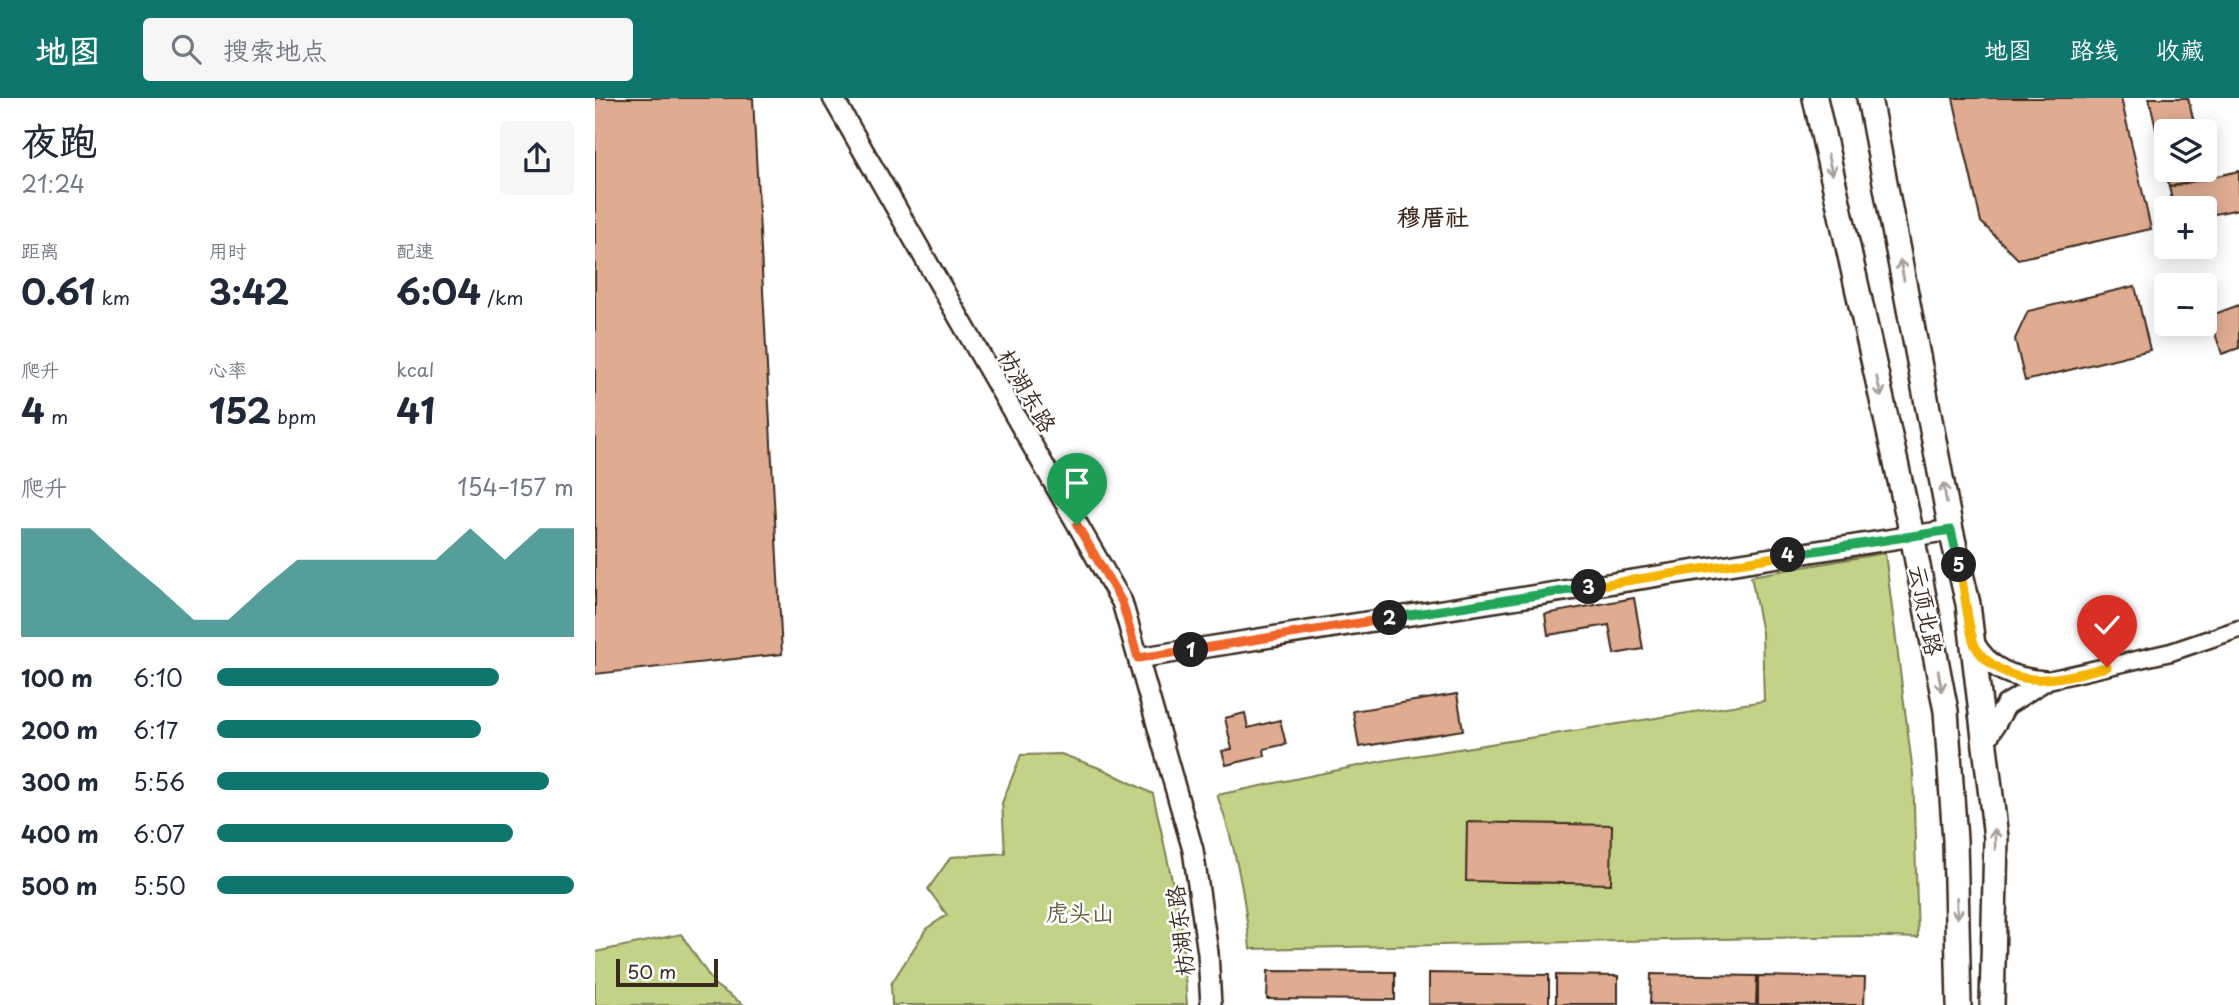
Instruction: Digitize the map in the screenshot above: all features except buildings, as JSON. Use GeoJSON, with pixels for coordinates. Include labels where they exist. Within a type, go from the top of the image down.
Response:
{"type":"FeatureCollection","features":[{"type":"Feature","properties":{"kind":"main road","name":"云顶北路"},"geometry":{"type":"LineString","coordinates":[[1815,98],[1912,535],[1946,711],[1955,840],[1959,1005]]}},
{"type":"Feature","properties":{"kind":"main road","name":"云顶北路"},"geometry":{"type":"LineString","coordinates":[[1869,98],[1951,530],[1968,604],[1996,838],[1992,1005]]}},
{"type":"Feature","properties":{"kind":"street","name":"枋湖东路"},"geometry":{"type":"LineString","coordinates":[[833,98],[1122,602],[1193,850],[1208,953],[1211,1005]]}},
{"type":"Feature","properties":{"kind":"street"},"geometry":{"type":"LineString","coordinates":[[1138,658],[1951,530]]}},
{"type":"Feature","properties":{"kind":"street"},"geometry":{"type":"LineString","coordinates":[[1973,641],[1980,654],[1996,668],[2015,678],[2044,681],[2171,652],[2239,629]]}},
{"type":"Feature","properties":{"kind":"street"},"geometry":{"type":"LineString","coordinates":[[1985,742],[2006,705],[2044,681]]}},
{"type":"Feature","properties":{"kind":"green space"},"geometry":{"type":"Polygon","coordinates":[[[1885,553],[1913,773],[1918,938],[1860,936],[1250,949],[1239,871],[1217,795],[1382,761],[1764,701],[1762,633],[1751,576],[1885,553]]]}},
{"type":"Feature","properties":{"kind":"green space","name":"虎头山"},"geometry":{"type":"Polygon","coordinates":[[[1061,754],[1105,770],[1153,794],[1181,921],[1187,1005],[892,1005],[891,984],[927,928],[947,915],[928,889],[951,857],[1005,853],[1002,803],[1021,755],[1061,754]]]}},
{"type":"Feature","properties":{"kind":"green space"},"geometry":{"type":"Polygon","coordinates":[[[681,934],[715,985],[744,1005],[595,1005],[595,952],[681,934]]]}},
{"type":"Feature","properties":{"kind":"district","name":"穆厝社"},"geometry":{"type":"Point","coordinates":[1433,216]}},
{"type":"Feature","properties":{"kind":"route"},"geometry":{"type":"LineString","coordinates":[[1077,525],[1122,602],[1138,658],[1951,530],[1968,604],[1973,641],[1980,654],[1996,668],[2015,678],[2044,681],[2107,667]]}}]}
